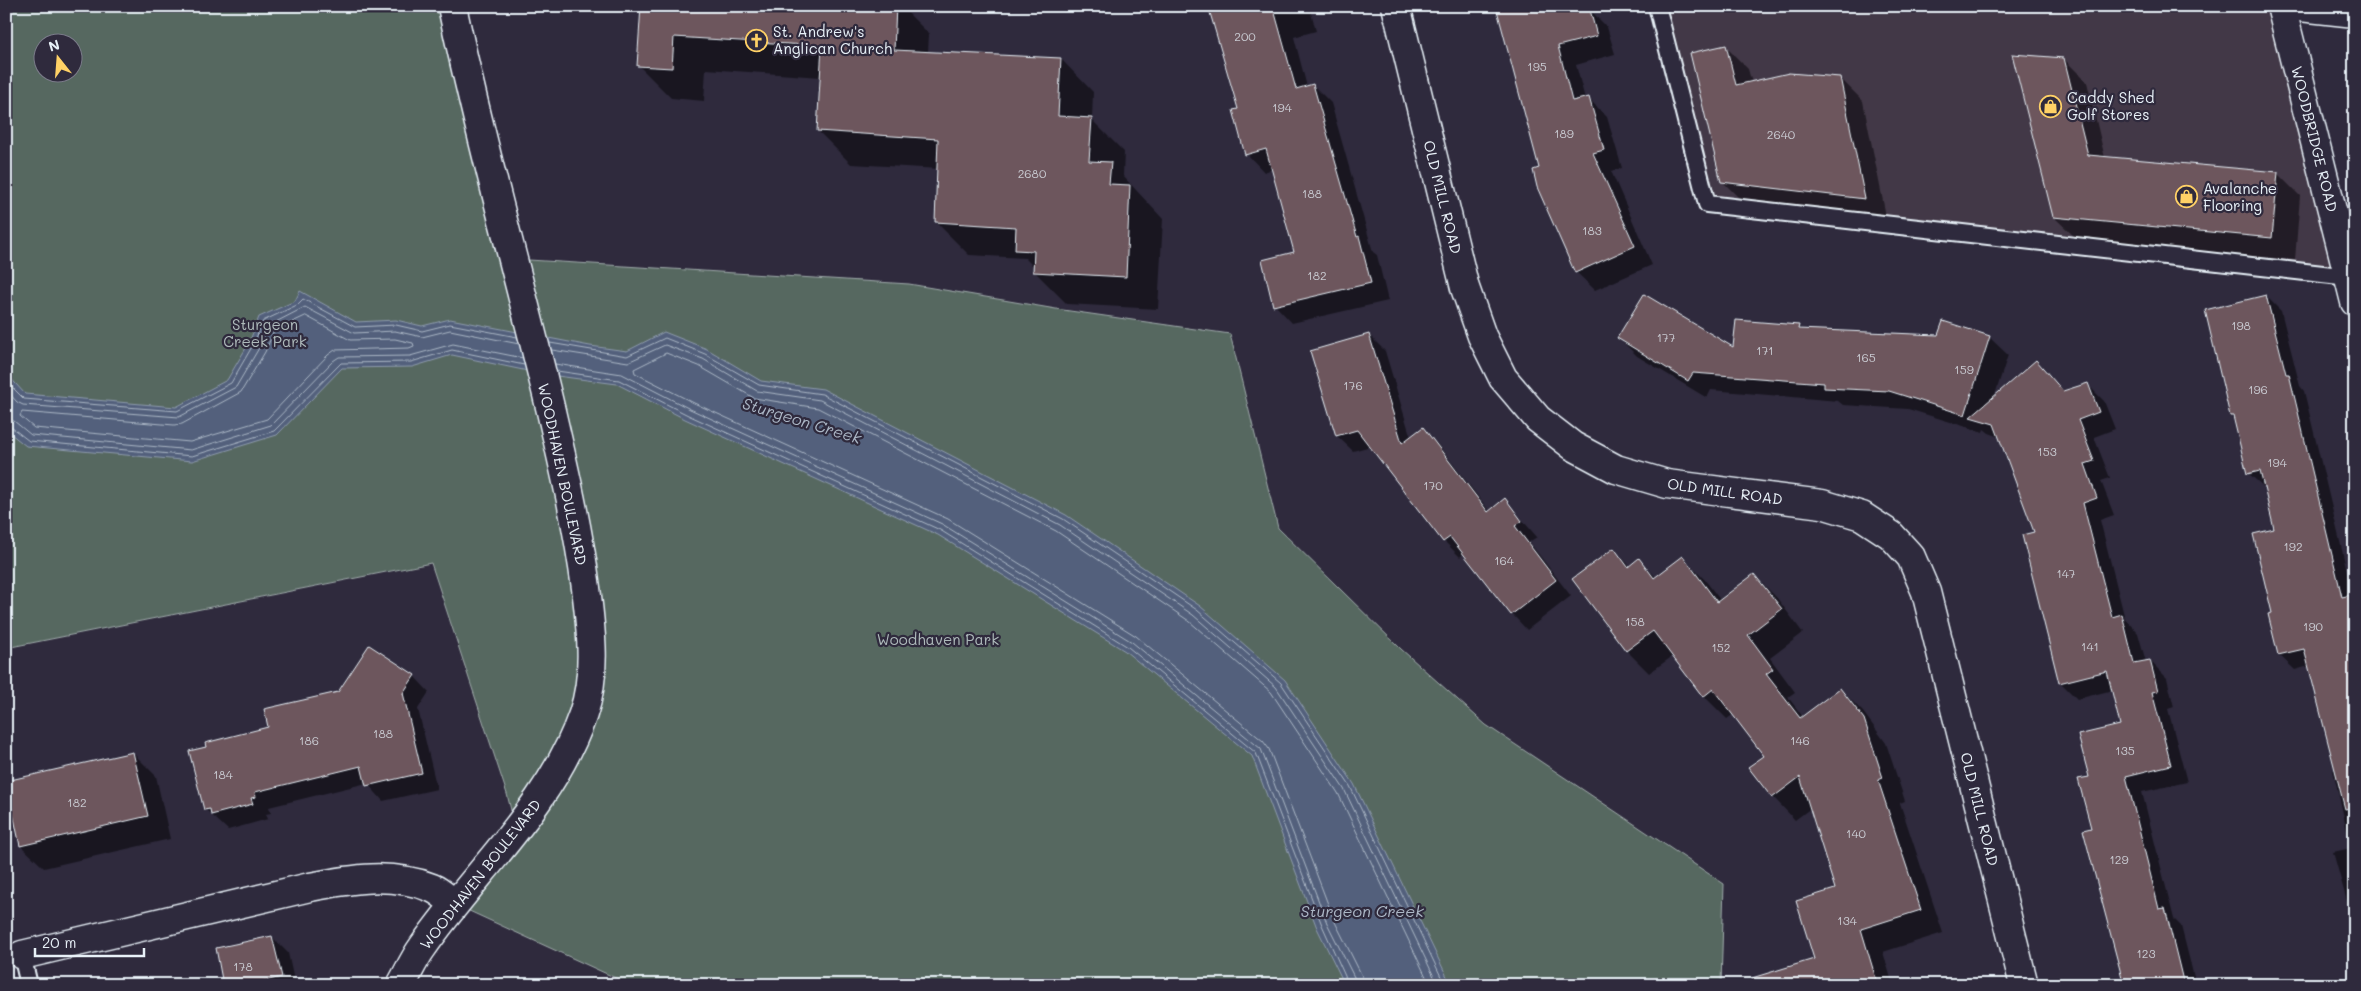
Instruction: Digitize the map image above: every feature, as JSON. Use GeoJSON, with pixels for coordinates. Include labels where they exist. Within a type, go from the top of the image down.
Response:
{"type":"FeatureCollection","features":[{"type":"Feature","properties":{"kind":"main road","name":"WOODHAVEN BOULEVARD"},"geometry":{"type":"LineString","coordinates":[[401,985],[420,950],[454,904],[516,830],[557,773],[584,712],[590,681],[590,626],[580,542],[571,497],[520,281],[496,194],[452,6]]}},
{"type":"Feature","properties":{"kind":"main road","name":"OLD MILL ROAD"},"geometry":{"type":"LineString","coordinates":[[1396,6],[1464,288],[1482,336],[1503,378],[1538,419],[1573,446],[1616,469],[1667,484],[1822,504],[1862,516],[1891,535],[1911,557],[1926,592],[2024,985]]}},
{"type":"Feature","properties":{"kind":"main road","name":"WOODBRIDGE ROAD"},"geometry":{"type":"LineString","coordinates":[[2281,6],[2352,290]]}},
{"type":"Feature","properties":{"kind":"main road"},"geometry":{"type":"LineString","coordinates":[[2291,6],[2355,13]]}},
{"type":"Feature","properties":{"kind":"main road"},"geometry":{"type":"LineString","coordinates":[[22,955],[310,886],[353,879],[384,878],[421,885],[434,889],[454,904]]}},
{"type":"Feature","properties":{"kind":"lane"},"geometry":{"type":"LineString","coordinates":[[1657,6],[1707,204],[2352,290]]}},
{"type":"Feature","properties":{"kind":"lane"},"geometry":{"type":"LineString","coordinates":[[22,955],[29,985]]}},
{"type":"Feature","properties":{"kind":"shaded area"},"geometry":{"type":"Polygon","coordinates":[[[1657,6],[2281,6],[2349,277],[1707,204],[1657,6]]]}},
{"type":"Feature","properties":{"kind":"green space","name":"Woodhaven Park"},"geometry":{"type":"Polygon","coordinates":[[[6,6],[452,6],[513,259],[909,284],[1056,309],[1230,334],[1278,528],[1401,649],[1486,725],[1724,884],[1721,985],[631,985],[454,904],[516,830],[507,794],[431,563],[6,648],[6,6]]]}},
{"type":"Feature","properties":{"kind":"water","name":"Sturgeon Creek"},"geometry":{"type":"Polygon","coordinates":[[[300,291],[356,322],[396,320],[422,326],[450,319],[590,346],[627,351],[664,332],[707,349],[761,381],[823,389],[1066,515],[1200,606],[1285,680],[1354,784],[1451,985],[1345,985],[1317,928],[1252,756],[1125,651],[938,535],[685,419],[617,384],[542,374],[452,355],[412,367],[342,368],[277,435],[192,461],[26,446],[6,430],[6,373],[25,394],[176,407],[227,380],[249,343],[259,317],[295,301],[300,291]]]}},
{"type":"Feature","properties":{"kind":"building"},"geometry":{"type":"Polygon","coordinates":[[[641,6],[896,6],[894,50],[1061,58],[1058,116],[1092,118],[1089,161],[1111,162],[1109,184],[1130,185],[1126,277],[1033,272],[1034,251],[1015,250],[1016,227],[935,222],[938,139],[817,131],[822,46],[674,37],[672,68],[637,66],[641,6]]]}},
{"type":"Feature","properties":{"kind":"building"},"geometry":{"type":"Polygon","coordinates":[[[1208,6],[1273,6],[1296,89],[1313,84],[1357,237],[1359,236],[1371,283],[1273,306],[1262,260],[1294,252],[1266,149],[1245,155],[1233,110],[1238,109],[1208,6]]]}},
{"type":"Feature","properties":{"kind":"building"},"geometry":{"type":"Polygon","coordinates":[[[1512,6],[1589,6],[1597,36],[1558,46],[1572,101],[1589,97],[1604,150],[1593,153],[1635,246],[1575,273],[1537,187],[1533,170],[1539,168],[1497,10],[1512,6]]]}},
{"type":"Feature","properties":{"kind":"building"},"geometry":{"type":"Polygon","coordinates":[[[1726,45],[1736,85],[1789,73],[1840,77],[1865,199],[1721,182],[1690,53],[1726,45]]]}},
{"type":"Feature","properties":{"kind":"building"},"geometry":{"type":"Polygon","coordinates":[[[2012,54],[2064,58],[2088,155],[2278,172],[2272,238],[2053,217],[2012,54]]]}},
{"type":"Feature","properties":{"kind":"building"},"geometry":{"type":"Polygon","coordinates":[[[1644,294],[1733,347],[1736,320],[1799,325],[1798,329],[1938,335],[1943,321],[1990,336],[1965,415],[1889,391],[1824,388],[1824,383],[1693,373],[1688,381],[1617,338],[1644,294]]]}},
{"type":"Feature","properties":{"kind":"building"},"geometry":{"type":"Polygon","coordinates":[[[2266,295],[2286,374],[2289,374],[2342,597],[2355,594],[2355,807],[2345,809],[2304,649],[2278,655],[2268,614],[2272,613],[2253,534],[2274,529],[2260,471],[2247,474],[2233,416],[2230,416],[2205,310],[2266,295]]]}},
{"type":"Feature","properties":{"kind":"building"},"geometry":{"type":"Polygon","coordinates":[[[1369,334],[1402,443],[1423,427],[1488,512],[1505,498],[1522,521],[1515,526],[1556,580],[1511,615],[1450,537],[1443,542],[1357,430],[1336,436],[1310,351],[1369,334]]]}},
{"type":"Feature","properties":{"kind":"building"},"geometry":{"type":"Polygon","coordinates":[[[2036,360],[2063,391],[2088,383],[2099,412],[2078,420],[2094,461],[2085,464],[2097,498],[2083,503],[2112,617],[2122,614],[2134,663],[2150,660],[2158,691],[2152,692],[2171,765],[2126,776],[2159,909],[2165,908],[2184,985],[2124,985],[2083,830],[2091,828],[2078,779],[2089,777],[2078,735],[2120,725],[2107,671],[2059,683],[2022,535],[2034,532],[1994,424],[1970,417],[2036,360]]]}},
{"type":"Feature","properties":{"kind":"building"},"geometry":{"type":"Polygon","coordinates":[[[1614,548],[1628,567],[1639,558],[1654,578],[1683,556],[1717,602],[1754,574],[1782,609],[1748,635],[1773,669],[1766,674],[1800,718],[1840,688],[1864,719],[1883,778],[1878,780],[1921,910],[1861,929],[1876,979],[1857,985],[1753,985],[1752,978],[1814,959],[1796,901],[1835,889],[1800,777],[1772,798],[1748,767],[1764,756],[1713,689],[1703,697],[1653,631],[1626,651],[1572,579],[1614,548]]]}},
{"type":"Feature","properties":{"kind":"building"},"geometry":{"type":"Polygon","coordinates":[[[369,645],[415,675],[403,693],[422,773],[366,786],[361,766],[255,792],[256,797],[251,798],[253,804],[211,815],[210,809],[204,810],[189,751],[206,747],[205,743],[268,727],[264,709],[338,692],[369,645]]]}},
{"type":"Feature","properties":{"kind":"building"},"geometry":{"type":"Polygon","coordinates":[[[133,752],[148,816],[20,846],[6,781],[133,752]]]}},
{"type":"Feature","properties":{"kind":"building"},"geometry":{"type":"Polygon","coordinates":[[[272,936],[282,977],[247,985],[223,985],[216,948],[272,936]]]}},
{"type":"Feature","properties":{"kind":"place","name":"St. Andrew's Anglican Church"},"geometry":{"type":"Point","coordinates":[757,40]}},
{"type":"Feature","properties":{"kind":"place","name":"Caddy Shed Golf Stores"},"geometry":{"type":"Point","coordinates":[2051,106]}},
{"type":"Feature","properties":{"kind":"place","name":"Avalanche Flooring"},"geometry":{"type":"Point","coordinates":[2187,197]}},
{"type":"Feature","properties":{"kind":"park label","name":"Sturgeon Creek Park"},"geometry":{"type":"Point","coordinates":[265,332]}}]}
